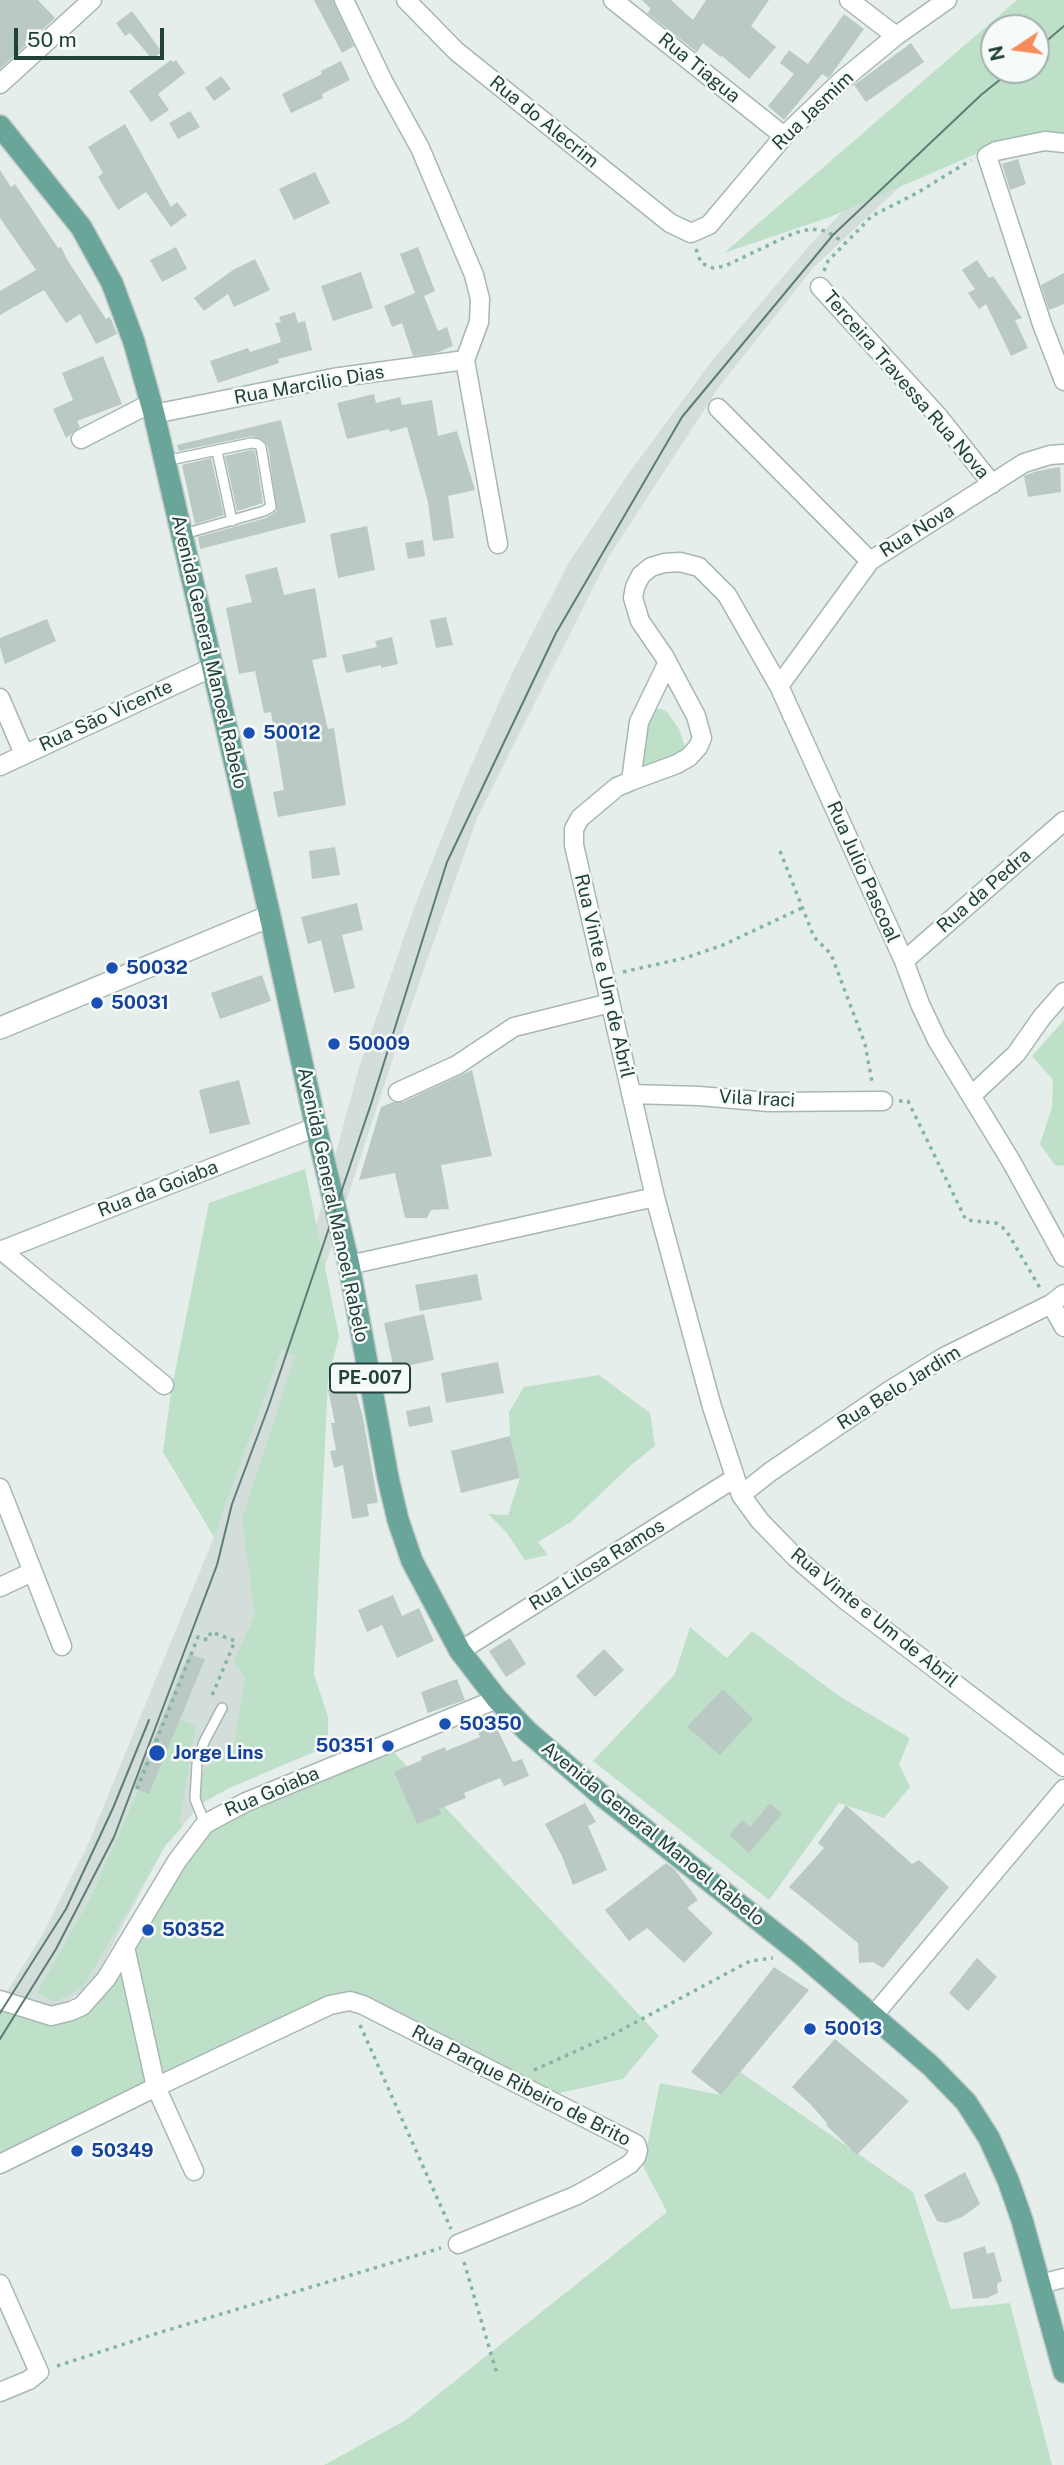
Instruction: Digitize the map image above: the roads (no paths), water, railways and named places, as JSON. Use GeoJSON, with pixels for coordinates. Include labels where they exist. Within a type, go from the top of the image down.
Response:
{"type":"FeatureCollection","features":[{"type":"Feature","properties":{"kind":"main road","name":"Avenida General Manoel Rabelo"},"geometry":{"type":"LineString","coordinates":[[0,126],[62,201],[98,256],[124,312],[152,409],[349,1265],[398,1520],[412,1561],[460,1651],[497,1699],[527,1731],[800,1953],[931,2066],[966,2102],[989,2138],[1022,2220],[1064,2372]]}},
{"type":"Feature","properties":{"kind":"street"},"geometry":{"type":"LineString","coordinates":[[0,84],[92,0]]}},
{"type":"Feature","properties":{"kind":"street"},"geometry":{"type":"LineString","coordinates":[[344,0],[383,81],[420,148],[474,275],[480,299],[479,322],[465,360],[498,544]]}},
{"type":"Feature","properties":{"kind":"street","name":"Rua do Alecrim"},"geometry":{"type":"LineString","coordinates":[[406,0],[456,51],[670,223],[691,233]]}},
{"type":"Feature","properties":{"kind":"street","name":"Rua Tiagua"},"geometry":{"type":"LineString","coordinates":[[613,0],[784,136]]}},
{"type":"Feature","properties":{"kind":"street"},"geometry":{"type":"LineString","coordinates":[[849,0],[896,36]]}},
{"type":"Feature","properties":{"kind":"street","name":"Rua Jasmim"},"geometry":{"type":"LineString","coordinates":[[691,233],[709,225],[784,136],[840,82],[896,36],[947,0]]}},
{"type":"Feature","properties":{"kind":"street"},"geometry":{"type":"LineString","coordinates":[[1064,143],[1045,141],[996,151],[987,156],[1042,324],[1064,381]]}},
{"type":"Feature","properties":{"kind":"street","name":"Terceira Travessa Rua Nova"},"geometry":{"type":"LineString","coordinates":[[820,287],[938,416],[992,484]]}},
{"type":"Feature","properties":{"kind":"street","name":"Rua Marcilio Dias"},"geometry":{"type":"LineString","coordinates":[[80,439],[152,409],[333,378],[465,360]]}},
{"type":"Feature","properties":{"kind":"street"},"geometry":{"type":"LineString","coordinates":[[718,408],[870,561]]}},
{"type":"Feature","properties":{"kind":"street","name":"Rua Nova"},"geometry":{"type":"LineString","coordinates":[[779,686],[870,561],[1024,463],[1064,454]]}},
{"type":"Feature","properties":{"kind":"street","name":"Rua Julio Pascoal"},"geometry":{"type":"LineString","coordinates":[[633,598],[641,575],[651,567],[680,562],[699,567],[727,595],[779,686],[937,1040],[1036,1202],[1064,1257]]}},
{"type":"Feature","properties":{"kind":"street","name":"Rua Vinte e Um de Abril"},"geometry":{"type":"LineString","coordinates":[[633,598],[640,621],[696,716],[702,738],[689,757],[617,787],[589,808],[574,829],[574,845],[655,1197],[712,1407],[738,1486],[760,1521],[795,1557],[1064,1767]]}},
{"type":"Feature","properties":{"kind":"street"},"geometry":{"type":"LineString","coordinates":[[631,780],[639,722],[667,664]]}},
{"type":"Feature","properties":{"kind":"street","name":"Rua São Vicente"},"geometry":{"type":"LineString","coordinates":[[0,766],[213,667]]}},
{"type":"Feature","properties":{"kind":"street"},"geometry":{"type":"LineString","coordinates":[[0,698],[24,754]]}},
{"type":"Feature","properties":{"kind":"street","name":"Rua da Pedra"},"geometry":{"type":"LineString","coordinates":[[904,961],[1064,821]]}},
{"type":"Feature","properties":{"kind":"street"},"geometry":{"type":"LineString","coordinates":[[0,1028],[270,916]]}},
{"type":"Feature","properties":{"kind":"street"},"geometry":{"type":"LineString","coordinates":[[971,1096],[1016,1054],[1064,992]]}},
{"type":"Feature","properties":{"kind":"street"},"geometry":{"type":"LineString","coordinates":[[398,1092],[457,1065],[514,1027],[610,1003]]}},
{"type":"Feature","properties":{"kind":"street","name":"Vila Iraci"},"geometry":{"type":"LineString","coordinates":[[631,1094],[769,1102],[879,1101]]}},
{"type":"Feature","properties":{"kind":"street","name":"Rua da Goiaba"},"geometry":{"type":"LineString","coordinates":[[1,1251],[316,1127]]}},
{"type":"Feature","properties":{"kind":"street"},"geometry":{"type":"LineString","coordinates":[[349,1265],[655,1197]]}},
{"type":"Feature","properties":{"kind":"street"},"geometry":{"type":"LineString","coordinates":[[1,1251],[164,1385]]}},
{"type":"Feature","properties":{"kind":"street"},"geometry":{"type":"LineString","coordinates":[[1057,1299],[1064,1327]]}},
{"type":"Feature","properties":{"kind":"street","name":"Rua Belo Jardim"},"geometry":{"type":"LineString","coordinates":[[738,1486],[770,1472],[944,1357],[1057,1299]]}},
{"type":"Feature","properties":{"kind":"street","name":"Rua Lilosa Ramos"},"geometry":{"type":"LineString","coordinates":[[460,1651],[738,1486]]}},
{"type":"Feature","properties":{"kind":"street"},"geometry":{"type":"LineString","coordinates":[[0,1488],[62,1646]]}},
{"type":"Feature","properties":{"kind":"street"},"geometry":{"type":"LineString","coordinates":[[0,1587],[32,1572]]}},
{"type":"Feature","properties":{"kind":"street","name":"Rua Goiaba"},"geometry":{"type":"LineString","coordinates":[[0,2000],[51,2016],[71,2011],[93,1996],[106,1979],[177,1861],[205,1824],[246,1802],[497,1699]]}},
{"type":"Feature","properties":{"kind":"street"},"geometry":{"type":"LineString","coordinates":[[873,2016],[1064,1789]]}},
{"type":"Feature","properties":{"kind":"street"},"geometry":{"type":"LineString","coordinates":[[125,1947],[156,2087],[194,2171]]}},
{"type":"Feature","properties":{"kind":"street","name":"Rua Parque Ribeiro de Brito"},"geometry":{"type":"LineString","coordinates":[[156,2087],[330,2005],[350,2001],[363,2005],[630,2140],[638,2150],[630,2164],[575,2196],[458,2244]]}},
{"type":"Feature","properties":{"kind":"street"},"geometry":{"type":"LineString","coordinates":[[0,2164],[156,2087]]}},
{"type":"Feature","properties":{"kind":"street"},"geometry":{"type":"LineString","coordinates":[[1040,2284],[1064,2278]]}},
{"type":"Feature","properties":{"kind":"street"},"geometry":{"type":"LineString","coordinates":[[0,2284],[38,2372],[22,2384],[0,2392]]}},
{"type":"Feature","properties":{"kind":"lane"},"geometry":{"type":"LineString","coordinates":[[165,462],[251,443],[261,447],[271,507],[264,512],[182,535]]}},
{"type":"Feature","properties":{"kind":"lane"},"geometry":{"type":"LineString","coordinates":[[217,450],[232,521]]}},
{"type":"Feature","properties":{"kind":"lane"},"geometry":{"type":"LineString","coordinates":[[205,1824],[195,1799],[197,1764],[204,1742],[222,1708]]}},
{"type":"Feature","properties":{"kind":"tram line"},"geometry":{"type":"LineString","coordinates":[[1050,38],[1064,26]]}},
{"type":"Feature","properties":{"kind":"tram line"},"geometry":{"type":"LineString","coordinates":[[0,2039],[56,1949],[114,1837],[217,1565],[232,1504],[268,1408],[371,1104],[447,862],[556,633],[682,417],[833,235],[995,84]]}},
{"type":"Feature","properties":{"kind":"tram line"},"geometry":{"type":"LineString","coordinates":[[0,2013],[66,1909],[113,1808],[149,1720]]}},
{"type":"Feature","properties":{"kind":"place","name":"50012"},"geometry":{"type":"Point","coordinates":[249,733]}},
{"type":"Feature","properties":{"kind":"place","name":"50032"},"geometry":{"type":"Point","coordinates":[112,968]}},
{"type":"Feature","properties":{"kind":"place","name":"50031"},"geometry":{"type":"Point","coordinates":[97,1003]}},
{"type":"Feature","properties":{"kind":"place","name":"50009"},"geometry":{"type":"Point","coordinates":[334,1044]}},
{"type":"Feature","properties":{"kind":"place","name":"50350"},"geometry":{"type":"Point","coordinates":[445,1724]}},
{"type":"Feature","properties":{"kind":"place","name":"50351"},"geometry":{"type":"Point","coordinates":[388,1746]}},
{"type":"Feature","properties":{"kind":"place","name":"Jorge Lins"},"geometry":{"type":"Point","coordinates":[157,1753]}},
{"type":"Feature","properties":{"kind":"place","name":"50352"},"geometry":{"type":"Point","coordinates":[148,1930]}},
{"type":"Feature","properties":{"kind":"place","name":"50013"},"geometry":{"type":"Point","coordinates":[810,2029]}},
{"type":"Feature","properties":{"kind":"place","name":"50349"},"geometry":{"type":"Point","coordinates":[77,2151]}}]}
